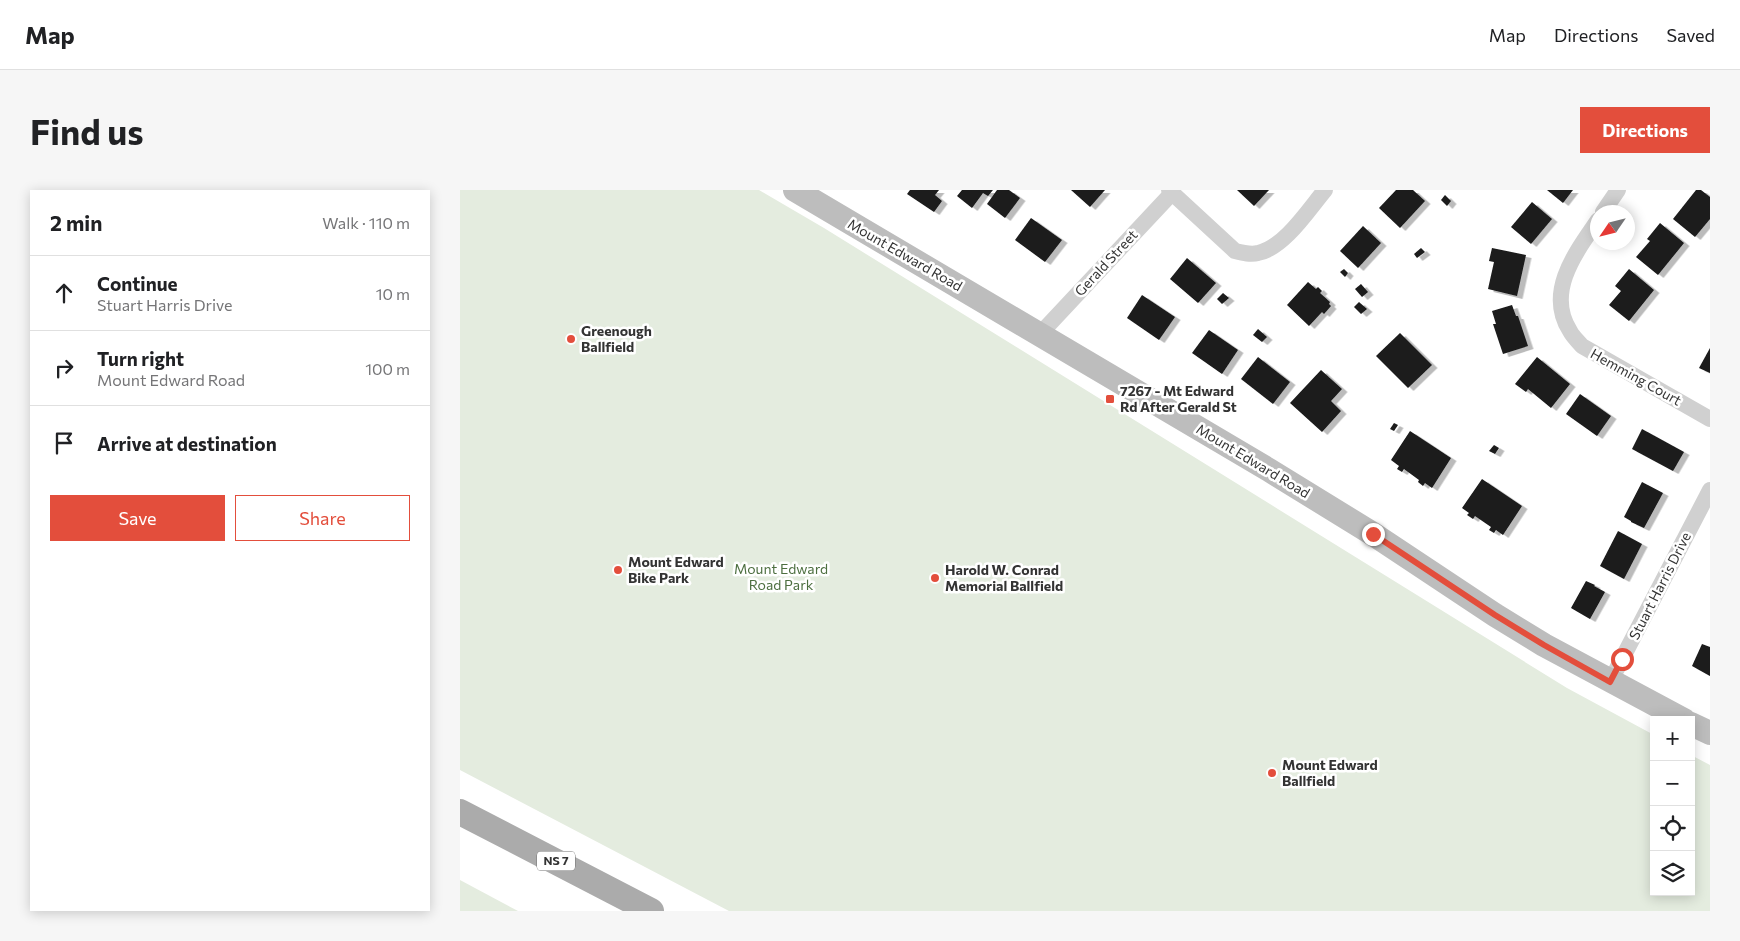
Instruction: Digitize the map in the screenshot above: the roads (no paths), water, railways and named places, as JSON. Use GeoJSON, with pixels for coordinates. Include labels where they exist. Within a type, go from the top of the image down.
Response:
{"type":"FeatureCollection","features":[{"type":"Feature","properties":{"kind":"main road","name":"NS 7"},"geometry":{"type":"LineString","coordinates":[[460,812],[651,911]]}},
{"type":"Feature","properties":{"kind":"street","name":"Mount Edward Road"},"geometry":{"type":"LineString","coordinates":[[795,190],[1277,475],[1373,534],[1495,615],[1544,645],[1676,716]]}},
{"type":"Feature","properties":{"kind":"street"},"geometry":{"type":"LineString","coordinates":[[1170,192],[1235,251],[1248,254],[1271,249],[1287,236],[1325,190]]}},
{"type":"Feature","properties":{"kind":"street"},"geometry":{"type":"LineString","coordinates":[[1608,205],[1618,190]]}},
{"type":"Feature","properties":{"kind":"street","name":"Gerald Street"},"geometry":{"type":"LineString","coordinates":[[1040,334],[1170,192]]}},
{"type":"Feature","properties":{"kind":"street","name":"Hemming Court"},"geometry":{"type":"LineString","coordinates":[[1590,232],[1570,261],[1563,280],[1562,314],[1569,330],[1582,346],[1710,419]]}},
{"type":"Feature","properties":{"kind":"street","name":"Stuart Harris Drive"},"geometry":{"type":"LineString","coordinates":[[1610,682],[1710,490]]}},
{"type":"Feature","properties":{"kind":"street"},"geometry":{"type":"LineString","coordinates":[[1695,726],[1710,733]]}},
{"type":"Feature","properties":{"kind":"place","name":"Greenough Ballfield"},"geometry":{"type":"Point","coordinates":[571,339]}},
{"type":"Feature","properties":{"kind":"place","name":"7267 - Mt Edward Rd After Gerald St"},"geometry":{"type":"Point","coordinates":[1110,399]}},
{"type":"Feature","properties":{"kind":"place","name":"Mount Edward Bike Park"},"geometry":{"type":"Point","coordinates":[618,570]}},
{"type":"Feature","properties":{"kind":"place","name":"Harold W. Conrad Memorial Ballfield"},"geometry":{"type":"Point","coordinates":[935,578]}},
{"type":"Feature","properties":{"kind":"place","name":"Mount Edward Ballfield"},"geometry":{"type":"Point","coordinates":[1272,773]}},
{"type":"Feature","properties":{"kind":"park label","name":"Mount Edward Road Park"},"geometry":{"type":"Point","coordinates":[781,578]}}]}
